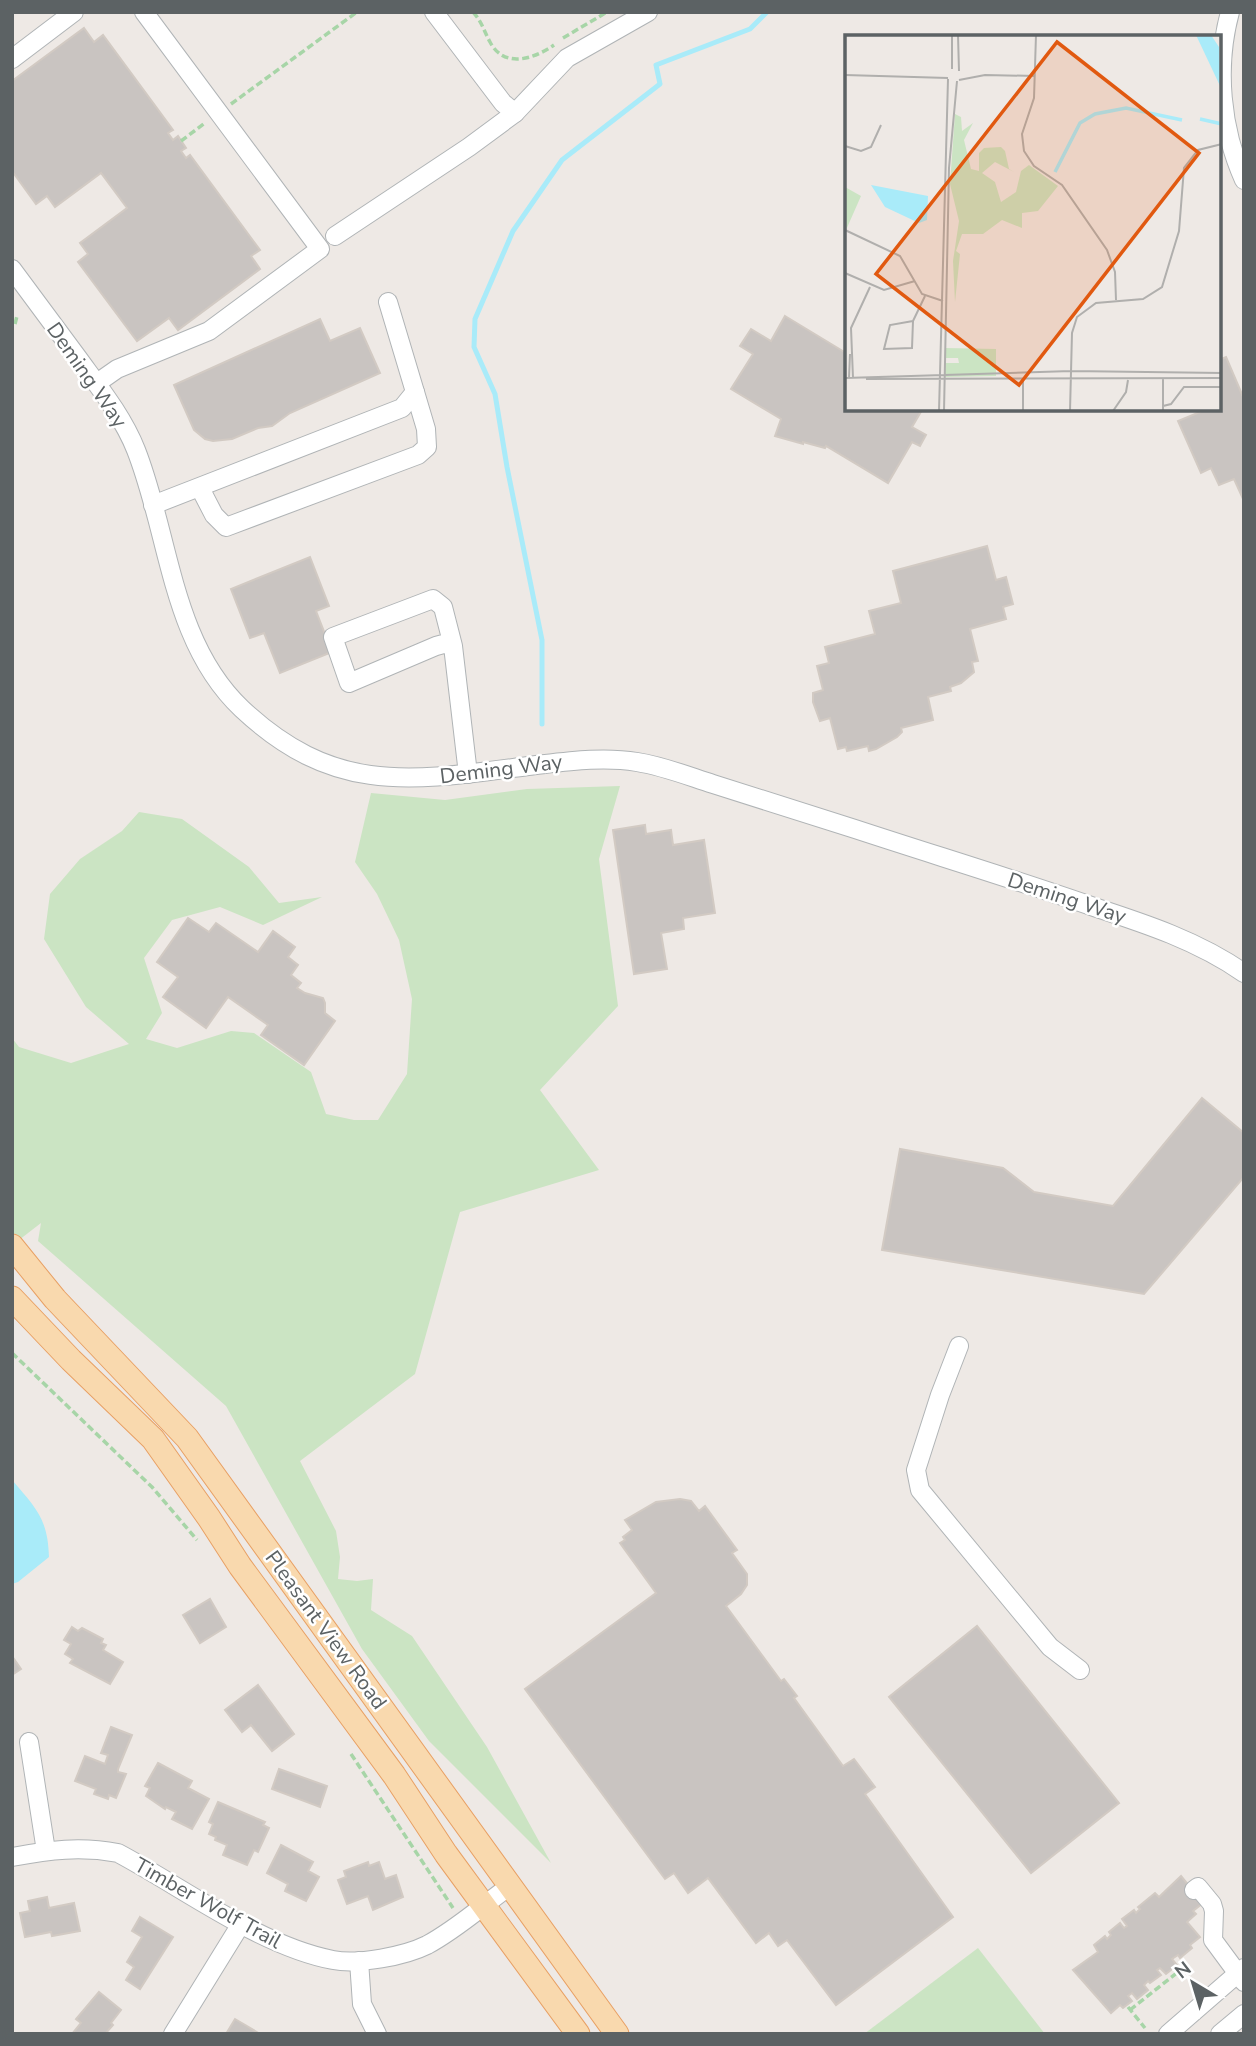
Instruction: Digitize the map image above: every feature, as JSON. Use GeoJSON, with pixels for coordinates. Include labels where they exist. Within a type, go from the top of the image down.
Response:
{"type":"FeatureCollection","features":[{"type":"Feature","properties":{"kind":"main road","name":"Pleasant View Road"},"geometry":{"type":"LineString","coordinates":[[12,1246],[55,1299],[187,1438],[617,2034]]}},
{"type":"Feature","properties":{"kind":"main road","name":"Pleasant View Road"},"geometry":{"type":"LineString","coordinates":[[12,1298],[71,1360],[153,1439],[240,1566],[394,1775],[483,1906],[578,2034]]}},
{"type":"Feature","properties":{"kind":"street"},"geometry":{"type":"LineString","coordinates":[[12,59],[74,12]]}},
{"type":"Feature","properties":{"kind":"street"},"geometry":{"type":"LineString","coordinates":[[97,383],[117,369],[209,331],[320,249],[144,12]]}},
{"type":"Feature","properties":{"kind":"street"},"geometry":{"type":"LineString","coordinates":[[434,12],[503,103],[515,113]]}},
{"type":"Feature","properties":{"kind":"street"},"geometry":{"type":"LineString","coordinates":[[335,236],[469,147],[515,113],[567,58],[648,12]]}},
{"type":"Feature","properties":{"kind":"street"},"geometry":{"type":"LineString","coordinates":[[1230,12],[1222,86],[1232,148],[1244,180]]}},
{"type":"Feature","properties":{"kind":"street","name":"Deming Way"},"geometry":{"type":"LineString","coordinates":[[15,279],[97,383],[135,449],[180,604],[214,677],[254,720],[298,751],[319,761],[356,772],[406,779],[578,760],[639,762],[924,851],[1163,930],[1213,954],[1244,973]]}},
{"type":"Feature","properties":{"kind":"street"},"geometry":{"type":"LineString","coordinates":[[200,488],[214,515],[226,527],[418,456],[426,447],[426,429],[388,302]]}},
{"type":"Feature","properties":{"kind":"street"},"geometry":{"type":"LineString","coordinates":[[153,505],[402,408],[415,392]]}},
{"type":"Feature","properties":{"kind":"street"},"geometry":{"type":"LineString","coordinates":[[453,646],[447,643],[436,646],[349,683],[332,637],[433,599],[443,607],[453,646],[468,774]]}},
{"type":"Feature","properties":{"kind":"street"},"geometry":{"type":"LineString","coordinates":[[959,1346],[916,1470],[920,1490],[1050,1647],[1080,1670]]}},
{"type":"Feature","properties":{"kind":"street"},"geometry":{"type":"LineString","coordinates":[[29,1742],[46,1851]]}},
{"type":"Feature","properties":{"kind":"street","name":"Timber Wolf Trail"},"geometry":{"type":"LineString","coordinates":[[12,1857],[46,1851],[93,1848],[118,1853],[284,1946],[335,1961],[359,1961],[414,1951],[510,1886]]}},
{"type":"Feature","properties":{"kind":"street"},"geometry":{"type":"LineString","coordinates":[[1168,2034],[1242,1974],[1213,1940],[1212,1904],[1198,1887],[1194,1890]]}},
{"type":"Feature","properties":{"kind":"street"},"geometry":{"type":"LineString","coordinates":[[173,2034],[242,1924]]}},
{"type":"Feature","properties":{"kind":"street"},"geometry":{"type":"LineString","coordinates":[[359,1961],[362,2004],[377,2034]]}},
{"type":"Feature","properties":{"kind":"street"},"geometry":{"type":"LineString","coordinates":[[1220,2034],[1244,2014]]}},
{"type":"Feature","properties":{"kind":"path"},"geometry":{"type":"LineString","coordinates":[[181,141],[357,12]]}},
{"type":"Feature","properties":{"kind":"path"},"geometry":{"type":"LineString","coordinates":[[473,12],[497,53],[513,60],[526,59],[546,51],[607,12]]}},
{"type":"Feature","properties":{"kind":"path"},"geometry":{"type":"LineString","coordinates":[[15,324],[17,316]]}},
{"type":"Feature","properties":{"kind":"path"},"geometry":{"type":"LineString","coordinates":[[12,1353],[152,1487],[198,1542]]}},
{"type":"Feature","properties":{"kind":"path"},"geometry":{"type":"LineString","coordinates":[[348,1749],[460,1922]]}},
{"type":"Feature","properties":{"kind":"path"},"geometry":{"type":"LineString","coordinates":[[1145,2028],[1129,2008],[1183,1968]]}},
{"type":"Feature","properties":{"kind":"green space"},"geometry":{"type":"Polygon","coordinates":[[[620,786],[599,859],[618,1006],[540,1090],[599,1170],[460,1212],[415,1374],[300,1461],[336,1531],[340,1557],[338,1579],[373,1579],[371,1610],[412,1636],[487,1747],[551,1863],[429,1741],[362,1649],[226,1406],[38,1241],[41,1223],[19,1240],[12,1231],[12,1038],[19,1047],[71,1063],[129,1044],[86,1007],[44,939],[50,894],[80,859],[122,831],[139,812],[182,819],[249,867],[279,903],[322,897],[263,925],[220,907],[172,920],[144,958],[162,1013],[146,1039],[177,1048],[231,1031],[254,1033],[311,1072],[326,1114],[354,1120],[378,1120],[407,1074],[412,999],[399,940],[377,894],[355,862],[371,793],[445,800],[527,789],[620,786]]]}},
{"type":"Feature","properties":{"kind":"green space"},"geometry":{"type":"Polygon","coordinates":[[[978,1948],[1045,2034],[864,2034],[978,1948]]]}},
{"type":"Feature","properties":{"kind":"water"},"geometry":{"type":"Polygon","coordinates":[[[12,1480],[28,1498],[43,1523],[49,1557],[12,1584],[12,1480]]]}},
{"type":"Feature","properties":{"kind":"building"},"geometry":{"type":"Polygon","coordinates":[[[84,28],[94,42],[103,35],[173,130],[168,133],[173,140],[178,136],[186,148],[181,151],[186,158],[190,155],[260,250],[251,256],[260,269],[178,330],[169,318],[137,341],[78,262],[88,254],[80,243],[127,208],[101,173],[55,207],[47,196],[36,204],[12,171],[12,81],[84,28]]]}},
{"type":"Feature","properties":{"kind":"building"},"geometry":{"type":"Polygon","coordinates":[[[785,316],[845,352],[845,411],[921,411],[912,427],[926,435],[920,446],[912,442],[888,483],[826,446],[803,444],[775,436],[781,419],[731,389],[753,354],[740,346],[751,329],[771,341],[785,316]]]}},
{"type":"Feature","properties":{"kind":"building"},"geometry":{"type":"Polygon","coordinates":[[[320,319],[330,341],[360,328],[380,373],[290,413],[272,426],[258,428],[232,439],[213,441],[205,439],[194,430],[174,385],[320,319]]]}},
{"type":"Feature","properties":{"kind":"building"},"geometry":{"type":"Polygon","coordinates":[[[1226,357],[1244,399],[1244,501],[1234,479],[1219,485],[1211,468],[1201,473],[1178,421],[1200,411],[1221,411],[1221,359],[1226,357]]]}},
{"type":"Feature","properties":{"kind":"building"},"geometry":{"type":"Polygon","coordinates":[[[987,546],[996,580],[1006,577],[1013,604],[1003,607],[1006,619],[970,629],[978,661],[972,662],[974,672],[961,683],[950,687],[951,691],[928,697],[933,720],[901,728],[902,732],[897,737],[876,749],[869,751],[868,746],[847,751],[846,747],[838,749],[830,718],[820,721],[813,702],[813,693],[823,690],[817,666],[829,663],[825,647],[875,634],[869,611],[901,603],[893,571],[987,546]]]}},
{"type":"Feature","properties":{"kind":"building"},"geometry":{"type":"Polygon","coordinates":[[[310,557],[329,606],[316,611],[332,652],[280,673],[264,633],[250,638],[231,589],[310,557]]]}},
{"type":"Feature","properties":{"kind":"building"},"geometry":{"type":"Polygon","coordinates":[[[645,825],[646,834],[671,830],[673,845],[704,840],[715,913],[683,918],[684,929],[661,933],[667,969],[634,974],[613,830],[645,825]]]}},
{"type":"Feature","properties":{"kind":"building"},"geometry":{"type":"Polygon","coordinates":[[[188,918],[209,932],[216,923],[258,952],[273,931],[295,947],[288,957],[298,965],[291,975],[301,983],[297,988],[323,998],[325,1013],[335,1021],[304,1065],[261,1035],[268,1025],[228,997],[206,1028],[163,997],[178,977],[157,962],[188,918]]]}},
{"type":"Feature","properties":{"kind":"building"},"geometry":{"type":"Polygon","coordinates":[[[1202,1098],[1244,1133],[1244,1177],[1144,1294],[882,1250],[900,1149],[1003,1168],[1034,1192],[1113,1206],[1202,1098]]]}},
{"type":"Feature","properties":{"kind":"building"},"geometry":{"type":"Polygon","coordinates":[[[680,1499],[691,1501],[699,1511],[705,1506],[737,1550],[732,1553],[747,1574],[747,1585],[741,1594],[726,1606],[781,1681],[784,1679],[797,1696],[794,1698],[843,1766],[854,1759],[875,1787],[865,1794],[953,1917],[836,2005],[787,1940],[778,1946],[769,1933],[756,1943],[708,1878],[688,1893],[674,1873],[665,1879],[525,1689],[656,1593],[620,1543],[632,1530],[625,1520],[656,1502],[680,1499]]]}},
{"type":"Feature","properties":{"kind":"building"},"geometry":{"type":"Polygon","coordinates":[[[210,1599],[226,1627],[200,1643],[183,1615],[210,1599]]]}},
{"type":"Feature","properties":{"kind":"building"},"geometry":{"type":"Polygon","coordinates":[[[977,1626],[1119,1803],[1031,1873],[889,1697],[977,1626]]]}},
{"type":"Feature","properties":{"kind":"building"},"geometry":{"type":"Polygon","coordinates":[[[72,1627],[78,1631],[82,1628],[103,1639],[101,1643],[106,1645],[103,1650],[123,1662],[110,1684],[70,1663],[73,1659],[65,1654],[71,1644],[64,1640],[72,1627]]]}},
{"type":"Feature","properties":{"kind":"building"},"geometry":{"type":"Polygon","coordinates":[[[12,1656],[21,1669],[12,1675],[12,1656]]]}},
{"type":"Feature","properties":{"kind":"building"},"geometry":{"type":"Polygon","coordinates":[[[258,1685],[294,1734],[272,1751],[251,1725],[242,1732],[225,1710],[258,1685]]]}},
{"type":"Feature","properties":{"kind":"building"},"geometry":{"type":"Polygon","coordinates":[[[111,1727],[132,1735],[118,1769],[118,1772],[126,1774],[116,1798],[109,1795],[108,1799],[94,1794],[96,1789],[75,1781],[85,1756],[105,1764],[108,1755],[101,1753],[111,1727]]]}},
{"type":"Feature","properties":{"kind":"building"},"geometry":{"type":"Polygon","coordinates":[[[158,1763],[192,1781],[188,1788],[209,1799],[192,1829],[172,1819],[176,1812],[166,1807],[165,1809],[146,1796],[150,1788],[145,1786],[158,1763]]]}},
{"type":"Feature","properties":{"kind":"building"},"geometry":{"type":"Polygon","coordinates":[[[279,1769],[327,1786],[320,1807],[272,1789],[279,1769]]]}},
{"type":"Feature","properties":{"kind":"building"},"geometry":{"type":"Polygon","coordinates":[[[218,1802],[265,1822],[263,1825],[269,1828],[258,1852],[254,1850],[247,1865],[223,1855],[227,1845],[209,1834],[213,1824],[209,1822],[218,1802]]]}},
{"type":"Feature","properties":{"kind":"building"},"geometry":{"type":"Polygon","coordinates":[[[281,1845],[313,1862],[308,1871],[319,1877],[306,1901],[285,1891],[288,1884],[267,1873],[281,1845]]]}},
{"type":"Feature","properties":{"kind":"building"},"geometry":{"type":"Polygon","coordinates":[[[368,1862],[369,1866],[379,1862],[385,1879],[396,1875],[403,1897],[373,1910],[368,1896],[347,1904],[338,1880],[346,1877],[344,1871],[368,1862]]]}},
{"type":"Feature","properties":{"kind":"building"},"geometry":{"type":"Polygon","coordinates":[[[1181,1876],[1203,1903],[1193,1911],[1196,1914],[1187,1922],[1200,1937],[1180,1958],[1178,1955],[1172,1959],[1177,1965],[1166,1974],[1160,1968],[1157,1970],[1161,1975],[1144,1985],[1148,1990],[1137,1999],[1132,1993],[1128,1996],[1132,2001],[1123,2008],[1120,2005],[1111,2013],[1073,1970],[1098,1952],[1094,1945],[1105,1936],[1107,1939],[1111,1935],[1109,1932],[1120,1923],[1124,1928],[1127,1926],[1122,1919],[1134,1910],[1136,1913],[1140,1909],[1138,1907],[1155,1893],[1159,1897],[1181,1876]]]}},
{"type":"Feature","properties":{"kind":"building"},"geometry":{"type":"Polygon","coordinates":[[[47,1897],[49,1908],[74,1903],[80,1931],[52,1936],[51,1932],[25,1937],[20,1913],[30,1911],[28,1901],[47,1897]]]}},
{"type":"Feature","properties":{"kind":"building"},"geometry":{"type":"Polygon","coordinates":[[[140,1917],[173,1937],[140,1989],[126,1980],[134,1967],[127,1962],[142,1937],[132,1931],[140,1917]]]}},
{"type":"Feature","properties":{"kind":"building"},"geometry":{"type":"Polygon","coordinates":[[[99,1992],[121,2010],[111,2023],[113,2025],[105,2034],[72,2034],[81,2023],[76,2019],[99,1992]]]}},
{"type":"Feature","properties":{"kind":"building"},"geometry":{"type":"Polygon","coordinates":[[[235,2019],[247,2026],[260,2034],[226,2034],[235,2019]]]}},
{"type":"Feature","properties":{"kind":"waterway"},"geometry":{"type":"LineString","coordinates":[[542,724],[542,640],[495,394],[474,347],[475,319],[513,231],[562,160],[660,84],[656,65],[750,29],[767,12]]}}]}
